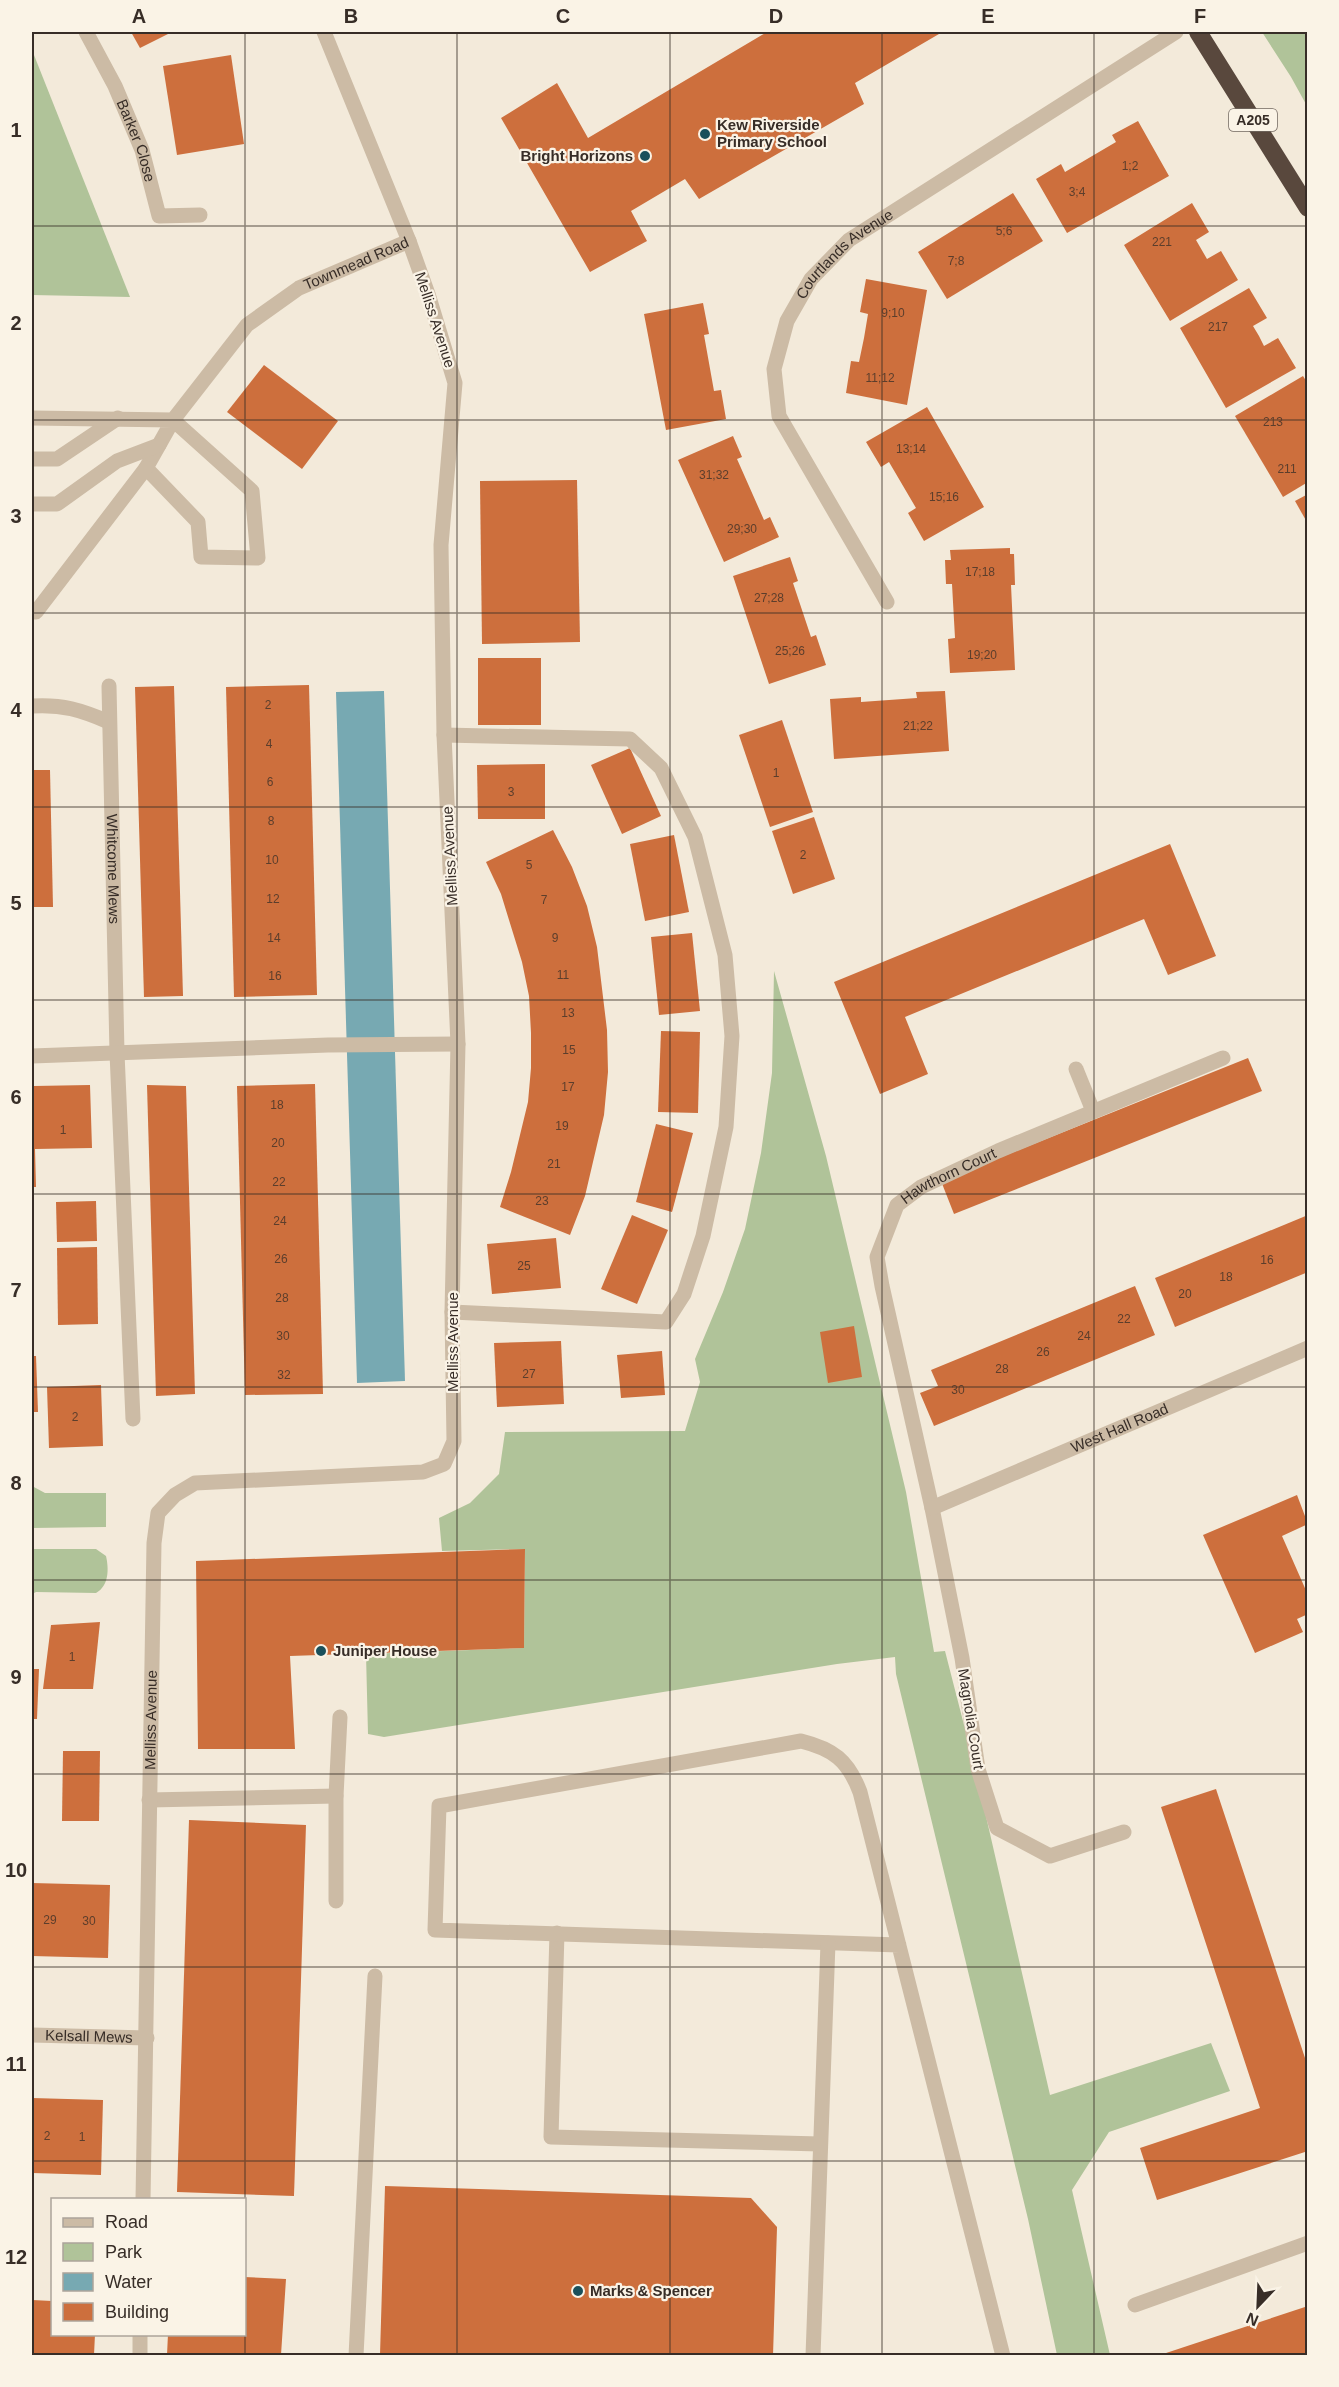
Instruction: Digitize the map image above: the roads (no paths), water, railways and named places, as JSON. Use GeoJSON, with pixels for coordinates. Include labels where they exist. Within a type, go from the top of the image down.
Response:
{"type":"FeatureCollection","features":[{"type":"Feature","properties":{"kind":"highway","name":"A205"},"geometry":{"type":"LineString","coordinates":[[1198,32],[1308,208]]}},
{"type":"Feature","properties":{"kind":"street","name":"Barker Close"},"geometry":{"type":"LineString","coordinates":[[86,32],[115,86],[142,150],[159,216],[200,215]]}},
{"type":"Feature","properties":{"kind":"street","name":"Townmead Road"},"geometry":{"type":"LineString","coordinates":[[32,612],[36,612],[146,468],[173,420],[247,325],[298,288],[409,241],[324,32]]}},
{"type":"Feature","properties":{"kind":"street","name":"Courtlands Avenue"},"geometry":{"type":"LineString","coordinates":[[887,602],[779,416],[774,369],[788,321],[811,279],[849,240],[1176,32]]}},
{"type":"Feature","properties":{"kind":"street","name":"Melliss Avenue"},"geometry":{"type":"LineString","coordinates":[[143,2198],[154,1543],[158,1513],[175,1495],[195,1483],[423,1472],[444,1464],[454,1441],[452,1312],[458,1044],[444,735],[441,544],[456,383],[409,241]]}},
{"type":"Feature","properties":{"kind":"street"},"geometry":{"type":"LineString","coordinates":[[32,418],[173,420],[252,491],[258,558],[201,557],[198,522],[146,468]]}},
{"type":"Feature","properties":{"kind":"street"},"geometry":{"type":"LineString","coordinates":[[32,459],[57,459],[118,418]]}},
{"type":"Feature","properties":{"kind":"street"},"geometry":{"type":"LineString","coordinates":[[32,504],[57,504],[117,460],[159,445]]}},
{"type":"Feature","properties":{"kind":"street","name":"Whitcome Mews"},"geometry":{"type":"LineString","coordinates":[[109,686],[117,1053],[133,1419]]}},
{"type":"Feature","properties":{"kind":"street"},"geometry":{"type":"LineString","coordinates":[[32,706],[55,704],[84,711],[109,722]]}},
{"type":"Feature","properties":{"kind":"street"},"geometry":{"type":"LineString","coordinates":[[444,735],[630,739],[661,768],[695,837],[725,955],[732,1036],[726,1127],[703,1236],[684,1294],[666,1322],[452,1312]]}},
{"type":"Feature","properties":{"kind":"street"},"geometry":{"type":"LineString","coordinates":[[32,1056],[328,1045],[458,1044]]}},
{"type":"Feature","properties":{"kind":"street","name":"Hawthorn Court"},"geometry":{"type":"LineString","coordinates":[[932,1508],[877,1257],[897,1206],[921,1187],[998,1151],[1223,1058]]}},
{"type":"Feature","properties":{"kind":"street"},"geometry":{"type":"LineString","coordinates":[[1076,1069],[1093,1111]]}},
{"type":"Feature","properties":{"kind":"street","name":"West Hall Road"},"geometry":{"type":"LineString","coordinates":[[932,1508],[1308,1348]]}},
{"type":"Feature","properties":{"kind":"street","name":"Magnolia Court"},"geometry":{"type":"LineString","coordinates":[[932,1508],[962,1658],[978,1769],[997,1828],[1050,1856],[1124,1832]]}},
{"type":"Feature","properties":{"kind":"street"},"geometry":{"type":"LineString","coordinates":[[336,1901],[336,1796],[340,1717]]}},
{"type":"Feature","properties":{"kind":"street"},"geometry":{"type":"LineString","coordinates":[[899,1945],[435,1930],[439,1806],[801,1741],[823,1746],[843,1760],[860,1792],[899,1945],[1003,2355]]}},
{"type":"Feature","properties":{"kind":"street"},"geometry":{"type":"LineString","coordinates":[[149,1800],[336,1796]]}},
{"type":"Feature","properties":{"kind":"street"},"geometry":{"type":"LineString","coordinates":[[557,1933],[551,2137],[820,2144]]}},
{"type":"Feature","properties":{"kind":"street"},"geometry":{"type":"LineString","coordinates":[[813,2355],[828,1943]]}},
{"type":"Feature","properties":{"kind":"street"},"geometry":{"type":"LineString","coordinates":[[357,2355],[375,1976]]}},
{"type":"Feature","properties":{"kind":"street","name":"Kelsall Mews"},"geometry":{"type":"LineString","coordinates":[[32,2035],[147,2038]]}},
{"type":"Feature","properties":{"kind":"street"},"geometry":{"type":"LineString","coordinates":[[1135,2305],[1308,2243]]}},
{"type":"Feature","properties":{"kind":"street"},"geometry":{"type":"LineString","coordinates":[[140,2336],[140,2355]]}},
{"type":"Feature","properties":{"kind":"water"},"geometry":{"type":"Polygon","coordinates":[[[384,691],[405,1381],[357,1383],[336,692],[384,691]]]}},
{"type":"Feature","properties":{"kind":"place","name":"Kew Riverside Primary School"},"geometry":{"type":"Point","coordinates":[705,134]}},
{"type":"Feature","properties":{"kind":"place","name":"Bright Horizons"},"geometry":{"type":"Point","coordinates":[645,156]}},
{"type":"Feature","properties":{"kind":"place","name":"Juniper House"},"geometry":{"type":"Point","coordinates":[321,1651]}},
{"type":"Feature","properties":{"kind":"place","name":"Marks & Spencer"},"geometry":{"type":"Point","coordinates":[578,2291]}}]}
